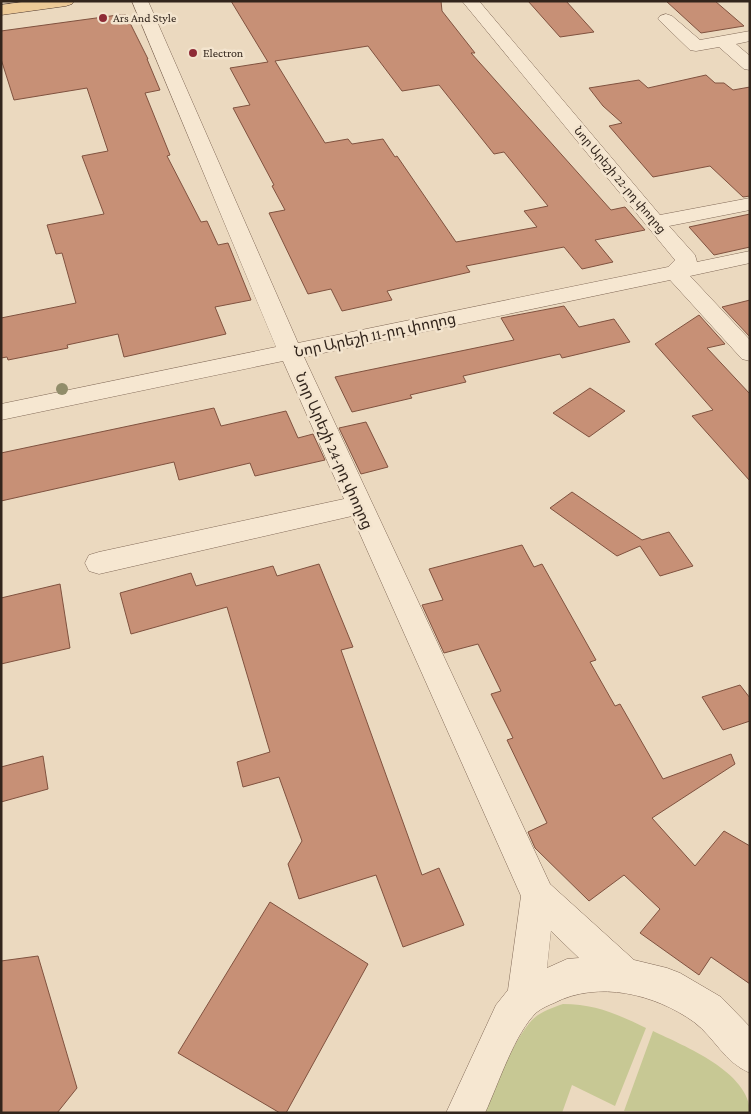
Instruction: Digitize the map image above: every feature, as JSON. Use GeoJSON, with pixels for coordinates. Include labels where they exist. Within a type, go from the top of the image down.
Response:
{"type":"FeatureCollection","features":[{"type":"Feature","properties":{"kind":"main road"},"geometry":{"type":"LineString","coordinates":[[1,10],[66,1]]}},
{"type":"Feature","properties":{"kind":"street","name":"Նոր Արեշի 24-րդ փողոց"},"geometry":{"type":"LineString","coordinates":[[140,1],[290,352],[538,896],[624,975]]}},
{"type":"Feature","properties":{"kind":"street","name":"Նոր Արեշի 22-րդ փողոց"},"geometry":{"type":"LineString","coordinates":[[470,1],[687,260],[674,273]]}},
{"type":"Feature","properties":{"kind":"street"},"geometry":{"type":"LineString","coordinates":[[666,19],[696,46],[750,36]]}},
{"type":"Feature","properties":{"kind":"street"},"geometry":{"type":"LineString","coordinates":[[722,41],[750,65]]}},
{"type":"Feature","properties":{"kind":"street"},"geometry":{"type":"LineString","coordinates":[[657,222],[750,204]]}},
{"type":"Feature","properties":{"kind":"street","name":"Նոր Արեշի 11-րդ փողոց"},"geometry":{"type":"LineString","coordinates":[[1,412],[750,257]]}},
{"type":"Feature","properties":{"kind":"street"},"geometry":{"type":"LineString","coordinates":[[674,273],[750,354]]}},
{"type":"Feature","properties":{"kind":"street"},"geometry":{"type":"LineString","coordinates":[[98,564],[359,505]]}},
{"type":"Feature","properties":{"kind":"street"},"geometry":{"type":"LineString","coordinates":[[525,998],[538,896]]}},
{"type":"Feature","properties":{"kind":"street"},"geometry":{"type":"LineString","coordinates":[[465,1113],[509,1018],[525,998],[568,977],[614,973],[667,986],[708,1010],[746,1045]]}},
{"type":"Feature","properties":{"kind":"green space"},"geometry":{"type":"Polygon","coordinates":[[[563,1004],[596,1008],[646,1028],[615,1106],[572,1085],[562,1113],[482,1113],[525,1028],[532,1020],[546,1010],[563,1004]]]}},
{"type":"Feature","properties":{"kind":"green space"},"geometry":{"type":"Polygon","coordinates":[[[653,1031],[713,1062],[727,1073],[739,1085],[747,1098],[750,1113],[624,1111],[653,1031]]]}},
{"type":"Feature","properties":{"kind":"building"},"geometry":{"type":"Polygon","coordinates":[[[231,1],[441,1],[442,11],[475,53],[471,53],[611,210],[625,207],[645,230],[595,240],[613,262],[582,269],[564,247],[466,266],[470,272],[387,291],[392,300],[342,311],[331,289],[308,294],[269,213],[285,210],[272,186],[274,185],[233,108],[250,105],[230,68],[268,62],[231,1]],[[368,46],[275,61],[325,143],[348,139],[352,144],[383,139],[395,157],[397,156],[456,242],[537,227],[524,211],[548,206],[504,152],[494,154],[439,85],[402,91],[368,46]]]}},
{"type":"Feature","properties":{"kind":"building"},"geometry":{"type":"Polygon","coordinates":[[[528,1],[566,1],[594,32],[560,37],[528,1]]]}},
{"type":"Feature","properties":{"kind":"building"},"geometry":{"type":"Polygon","coordinates":[[[666,1],[715,1],[744,26],[701,33],[666,1]]]}},
{"type":"Feature","properties":{"kind":"building"},"geometry":{"type":"Polygon","coordinates":[[[126,15],[148,59],[160,90],[145,93],[170,155],[167,156],[201,222],[207,221],[218,245],[228,243],[251,300],[215,307],[226,334],[124,357],[118,334],[67,345],[68,348],[8,360],[7,357],[1,358],[1,318],[76,303],[62,253],[56,254],[47,225],[104,214],[82,156],[108,151],[87,88],[14,100],[1,59],[1,31],[126,15]]]}},
{"type":"Feature","properties":{"kind":"building"},"geometry":{"type":"Polygon","coordinates":[[[706,75],[715,83],[724,83],[733,90],[750,87],[750,196],[743,197],[710,166],[653,177],[609,126],[622,123],[603,106],[589,88],[639,80],[648,88],[706,75]]]}},
{"type":"Feature","properties":{"kind":"building"},"geometry":{"type":"Polygon","coordinates":[[[750,214],[750,247],[714,255],[689,227],[750,214]]]}},
{"type":"Feature","properties":{"kind":"building"},"geometry":{"type":"Polygon","coordinates":[[[750,300],[750,337],[722,307],[750,300]]]}},
{"type":"Feature","properties":{"kind":"building"},"geometry":{"type":"Polygon","coordinates":[[[564,306],[579,327],[614,319],[630,342],[562,358],[560,354],[463,376],[466,382],[410,395],[412,398],[352,412],[335,377],[514,340],[501,318],[564,306]]]}},
{"type":"Feature","properties":{"kind":"building"},"geometry":{"type":"Polygon","coordinates":[[[699,315],[725,344],[707,348],[750,394],[750,481],[692,416],[713,410],[655,344],[699,315]]]}},
{"type":"Feature","properties":{"kind":"building"},"geometry":{"type":"Polygon","coordinates":[[[590,388],[625,411],[589,437],[553,413],[590,388]]]}},
{"type":"Feature","properties":{"kind":"building"},"geometry":{"type":"Polygon","coordinates":[[[214,408],[221,426],[286,411],[298,438],[313,434],[325,460],[255,476],[250,463],[179,480],[174,462],[1,501],[1,453],[214,408]]]}},
{"type":"Feature","properties":{"kind":"building"},"geometry":{"type":"Polygon","coordinates":[[[366,422],[388,467],[361,474],[339,428],[366,422]]]}},
{"type":"Feature","properties":{"kind":"building"},"geometry":{"type":"Polygon","coordinates":[[[572,492],[642,540],[669,532],[693,566],[660,576],[640,546],[617,556],[550,508],[572,492]]]}},
{"type":"Feature","properties":{"kind":"building"},"geometry":{"type":"Polygon","coordinates":[[[522,545],[534,567],[542,564],[596,660],[590,662],[615,706],[620,704],[663,779],[731,754],[735,764],[652,818],[695,866],[724,831],[750,846],[750,984],[711,957],[699,975],[640,933],[660,909],[624,875],[589,901],[535,848],[528,832],[547,823],[507,740],[513,738],[491,694],[501,691],[478,644],[444,653],[422,605],[443,600],[429,569],[522,545]]]}},
{"type":"Feature","properties":{"kind":"building"},"geometry":{"type":"Polygon","coordinates":[[[319,564],[353,647],[341,650],[422,875],[439,868],[464,925],[403,947],[376,875],[299,899],[288,864],[302,841],[279,777],[243,787],[237,762],[270,752],[227,607],[131,634],[120,593],[191,573],[196,586],[273,566],[277,576],[319,564]]]}},
{"type":"Feature","properties":{"kind":"building"},"geometry":{"type":"Polygon","coordinates":[[[60,584],[70,648],[1,664],[1,598],[60,584]]]}},
{"type":"Feature","properties":{"kind":"building"},"geometry":{"type":"Polygon","coordinates":[[[740,685],[750,698],[750,721],[723,730],[702,697],[740,685]]]}},
{"type":"Feature","properties":{"kind":"building"},"geometry":{"type":"Polygon","coordinates":[[[43,756],[48,789],[1,802],[1,767],[43,756]]]}},
{"type":"Feature","properties":{"kind":"building"},"geometry":{"type":"Polygon","coordinates":[[[270,902],[368,964],[286,1113],[280,1113],[178,1053],[270,902]]]}},
{"type":"Feature","properties":{"kind":"building"},"geometry":{"type":"Polygon","coordinates":[[[38,956],[77,1088],[57,1113],[1,1113],[1,961],[38,956]]]}},
{"type":"Feature","properties":{"kind":"place","name":"Ars And Style"},"geometry":{"type":"Point","coordinates":[103,18]}},
{"type":"Feature","properties":{"kind":"place","name":"Electron"},"geometry":{"type":"Point","coordinates":[193,53]}}]}
